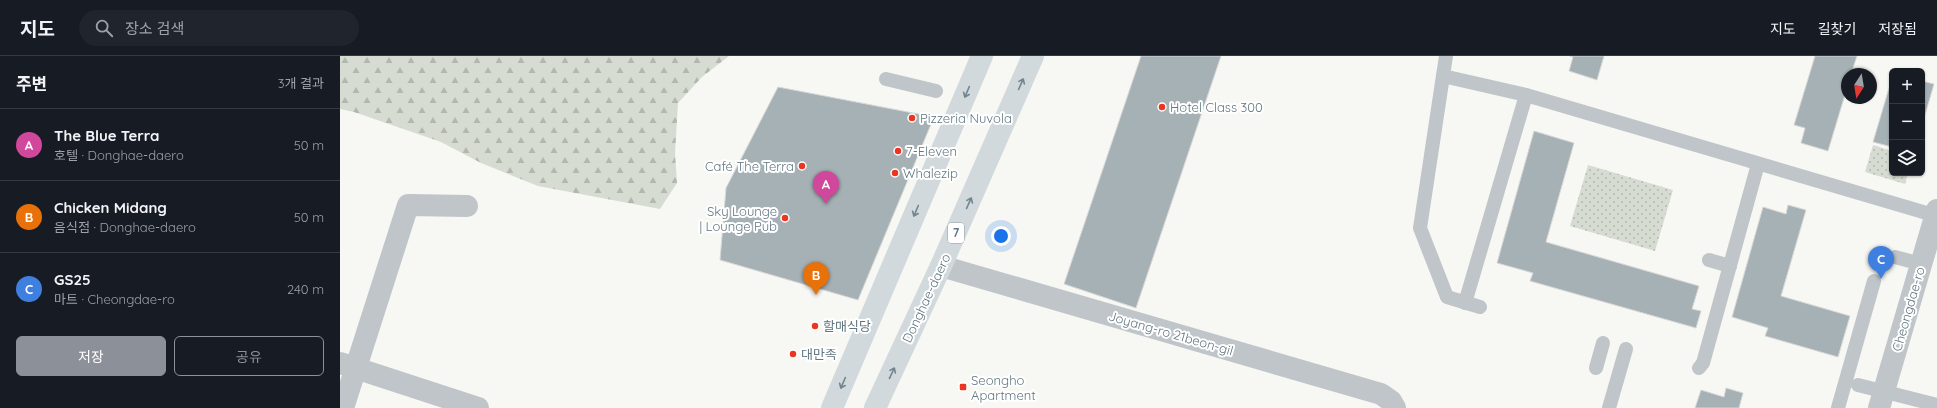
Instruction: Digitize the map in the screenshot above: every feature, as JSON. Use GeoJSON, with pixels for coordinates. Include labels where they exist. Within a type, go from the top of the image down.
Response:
{"type":"FeatureCollection","features":[{"type":"Feature","properties":{"kind":"main road"},"geometry":{"type":"LineString","coordinates":[[832,408],[982,56]]}},
{"type":"Feature","properties":{"kind":"main road","name":"Donghae-daero"},"geometry":{"type":"LineString","coordinates":[[875,408],[941,266],[1033,56]]}},
{"type":"Feature","properties":{"kind":"street"},"geometry":{"type":"LineString","coordinates":[[343,408],[348,366],[408,205],[467,206]]}},
{"type":"Feature","properties":{"kind":"street","name":"Cheongdae-ro"},"geometry":{"type":"LineString","coordinates":[[1881,400],[1936,214]]}},
{"type":"Feature","properties":{"kind":"street","name":"Joyang-ro 21beon-gil"},"geometry":{"type":"LineString","coordinates":[[941,266],[1381,394],[1391,401],[1395,408]]}},
{"type":"Feature","properties":{"kind":"street"},"geometry":{"type":"LineString","coordinates":[[348,366],[468,407]]}},
{"type":"Feature","properties":{"kind":"lane"},"geometry":{"type":"LineString","coordinates":[[1446,56],[1420,228],[1447,297],[1465,304],[1480,307]]}},
{"type":"Feature","properties":{"kind":"lane"},"geometry":{"type":"LineString","coordinates":[[1443,76],[1526,95],[1758,164],[1936,214]]}},
{"type":"Feature","properties":{"kind":"lane"},"geometry":{"type":"LineString","coordinates":[[886,79],[936,90]]}},
{"type":"Feature","properties":{"kind":"lane"},"geometry":{"type":"LineString","coordinates":[[1465,304],[1526,95]]}},
{"type":"Feature","properties":{"kind":"lane"},"geometry":{"type":"LineString","coordinates":[[1699,368],[1703,363],[1758,164]]}},
{"type":"Feature","properties":{"kind":"lane"},"geometry":{"type":"LineString","coordinates":[[1895,257],[1921,264]]}},
{"type":"Feature","properties":{"kind":"lane"},"geometry":{"type":"LineString","coordinates":[[1709,260],[1730,266]]}},
{"type":"Feature","properties":{"kind":"lane"},"geometry":{"type":"LineString","coordinates":[[1838,408],[1874,281]]}},
{"type":"Feature","properties":{"kind":"lane"},"geometry":{"type":"LineString","coordinates":[[1596,368],[1603,343]]}},
{"type":"Feature","properties":{"kind":"lane"},"geometry":{"type":"LineString","coordinates":[[1609,408],[1626,349]]}},
{"type":"Feature","properties":{"kind":"lane"},"geometry":{"type":"LineString","coordinates":[[1858,385],[1881,400],[1937,405]]}},
{"type":"Feature","properties":{"kind":"green space"},"geometry":{"type":"Polygon","coordinates":[[[340,56],[729,56],[702,77],[678,103],[675,153],[677,183],[660,209],[538,186],[481,163],[441,142],[354,112],[340,109],[340,56]]]}},
{"type":"Feature","properties":{"kind":"green space"},"geometry":{"type":"Polygon","coordinates":[[[1873,145],[1889,150],[1889,176],[1907,176],[1905,184],[1865,172],[1873,145]]]}},
{"type":"Feature","properties":{"kind":"green space"},"geometry":{"type":"Polygon","coordinates":[[[1588,165],[1673,190],[1655,251],[1570,226],[1588,165]]]}},
{"type":"Feature","properties":{"kind":"building"},"geometry":{"type":"Polygon","coordinates":[[[1141,56],[1221,56],[1136,308],[1064,284],[1141,56]]]}},
{"type":"Feature","properties":{"kind":"building"},"geometry":{"type":"Polygon","coordinates":[[[1570,56],[1604,56],[1597,80],[1569,71],[1573,57],[1570,56]]]}},
{"type":"Feature","properties":{"kind":"building"},"geometry":{"type":"Polygon","coordinates":[[[1815,56],[1857,56],[1853,68],[1841,68],[1842,104],[1828,151],[1801,143],[1805,128],[1794,125],[1815,56]]]}},
{"type":"Feature","properties":{"kind":"building"},"geometry":{"type":"Polygon","coordinates":[[[1925,82],[1934,84],[1925,115],[1925,82]]]}},
{"type":"Feature","properties":{"kind":"building"},"geometry":{"type":"Polygon","coordinates":[[[778,87],[934,117],[858,300],[720,260],[726,188],[778,87]]]}},
{"type":"Feature","properties":{"kind":"building"},"geometry":{"type":"Polygon","coordinates":[[[1889,88],[1889,146],[1873,142],[1889,88]]]}},
{"type":"Feature","properties":{"kind":"building"},"geometry":{"type":"Polygon","coordinates":[[[1534,131],[1574,143],[1546,242],[1699,286],[1692,309],[1701,311],[1696,328],[1530,281],[1533,273],[1497,263],[1534,131]]]}},
{"type":"Feature","properties":{"kind":"building"},"geometry":{"type":"Polygon","coordinates":[[[1788,205],[1806,210],[1781,296],[1850,316],[1838,357],[1765,336],[1768,328],[1732,317],[1763,207],[1786,214],[1788,205]]]}},
{"type":"Feature","properties":{"kind":"building"},"geometry":{"type":"Polygon","coordinates":[[[1726,388],[1743,393],[1739,408],[1695,408],[1701,390],[1724,397],[1726,388]]]}},
{"type":"Feature","properties":{"kind":"place","name":"Hotel Class 300"},"geometry":{"type":"Point","coordinates":[1162,107]}},
{"type":"Feature","properties":{"kind":"place","name":"Pizzeria Nuvola"},"geometry":{"type":"Point","coordinates":[912,118]}},
{"type":"Feature","properties":{"kind":"place","name":"7-Eleven"},"geometry":{"type":"Point","coordinates":[898,151]}},
{"type":"Feature","properties":{"kind":"place","name":"Café The Terra"},"geometry":{"type":"Point","coordinates":[802,166]}},
{"type":"Feature","properties":{"kind":"place","name":"Whalezip"},"geometry":{"type":"Point","coordinates":[895,173]}},
{"type":"Feature","properties":{"kind":"place","name":"The Blue Terra"},"geometry":{"type":"Point","coordinates":[826,204]}},
{"type":"Feature","properties":{"kind":"place","name":"Sky Lounge | Lounge Pub"},"geometry":{"type":"Point","coordinates":[785,218]}},
{"type":"Feature","properties":{"kind":"place","name":"GS25"},"geometry":{"type":"Point","coordinates":[1881,279]}},
{"type":"Feature","properties":{"kind":"place","name":"Chicken Midang"},"geometry":{"type":"Point","coordinates":[816,295]}},
{"type":"Feature","properties":{"kind":"place","name":"할매식당"},"geometry":{"type":"Point","coordinates":[815,326]}},
{"type":"Feature","properties":{"kind":"place","name":"대만족"},"geometry":{"type":"Point","coordinates":[793,354]}},
{"type":"Feature","properties":{"kind":"place","name":"Seongho Apartment"},"geometry":{"type":"Point","coordinates":[963,387]}}]}
